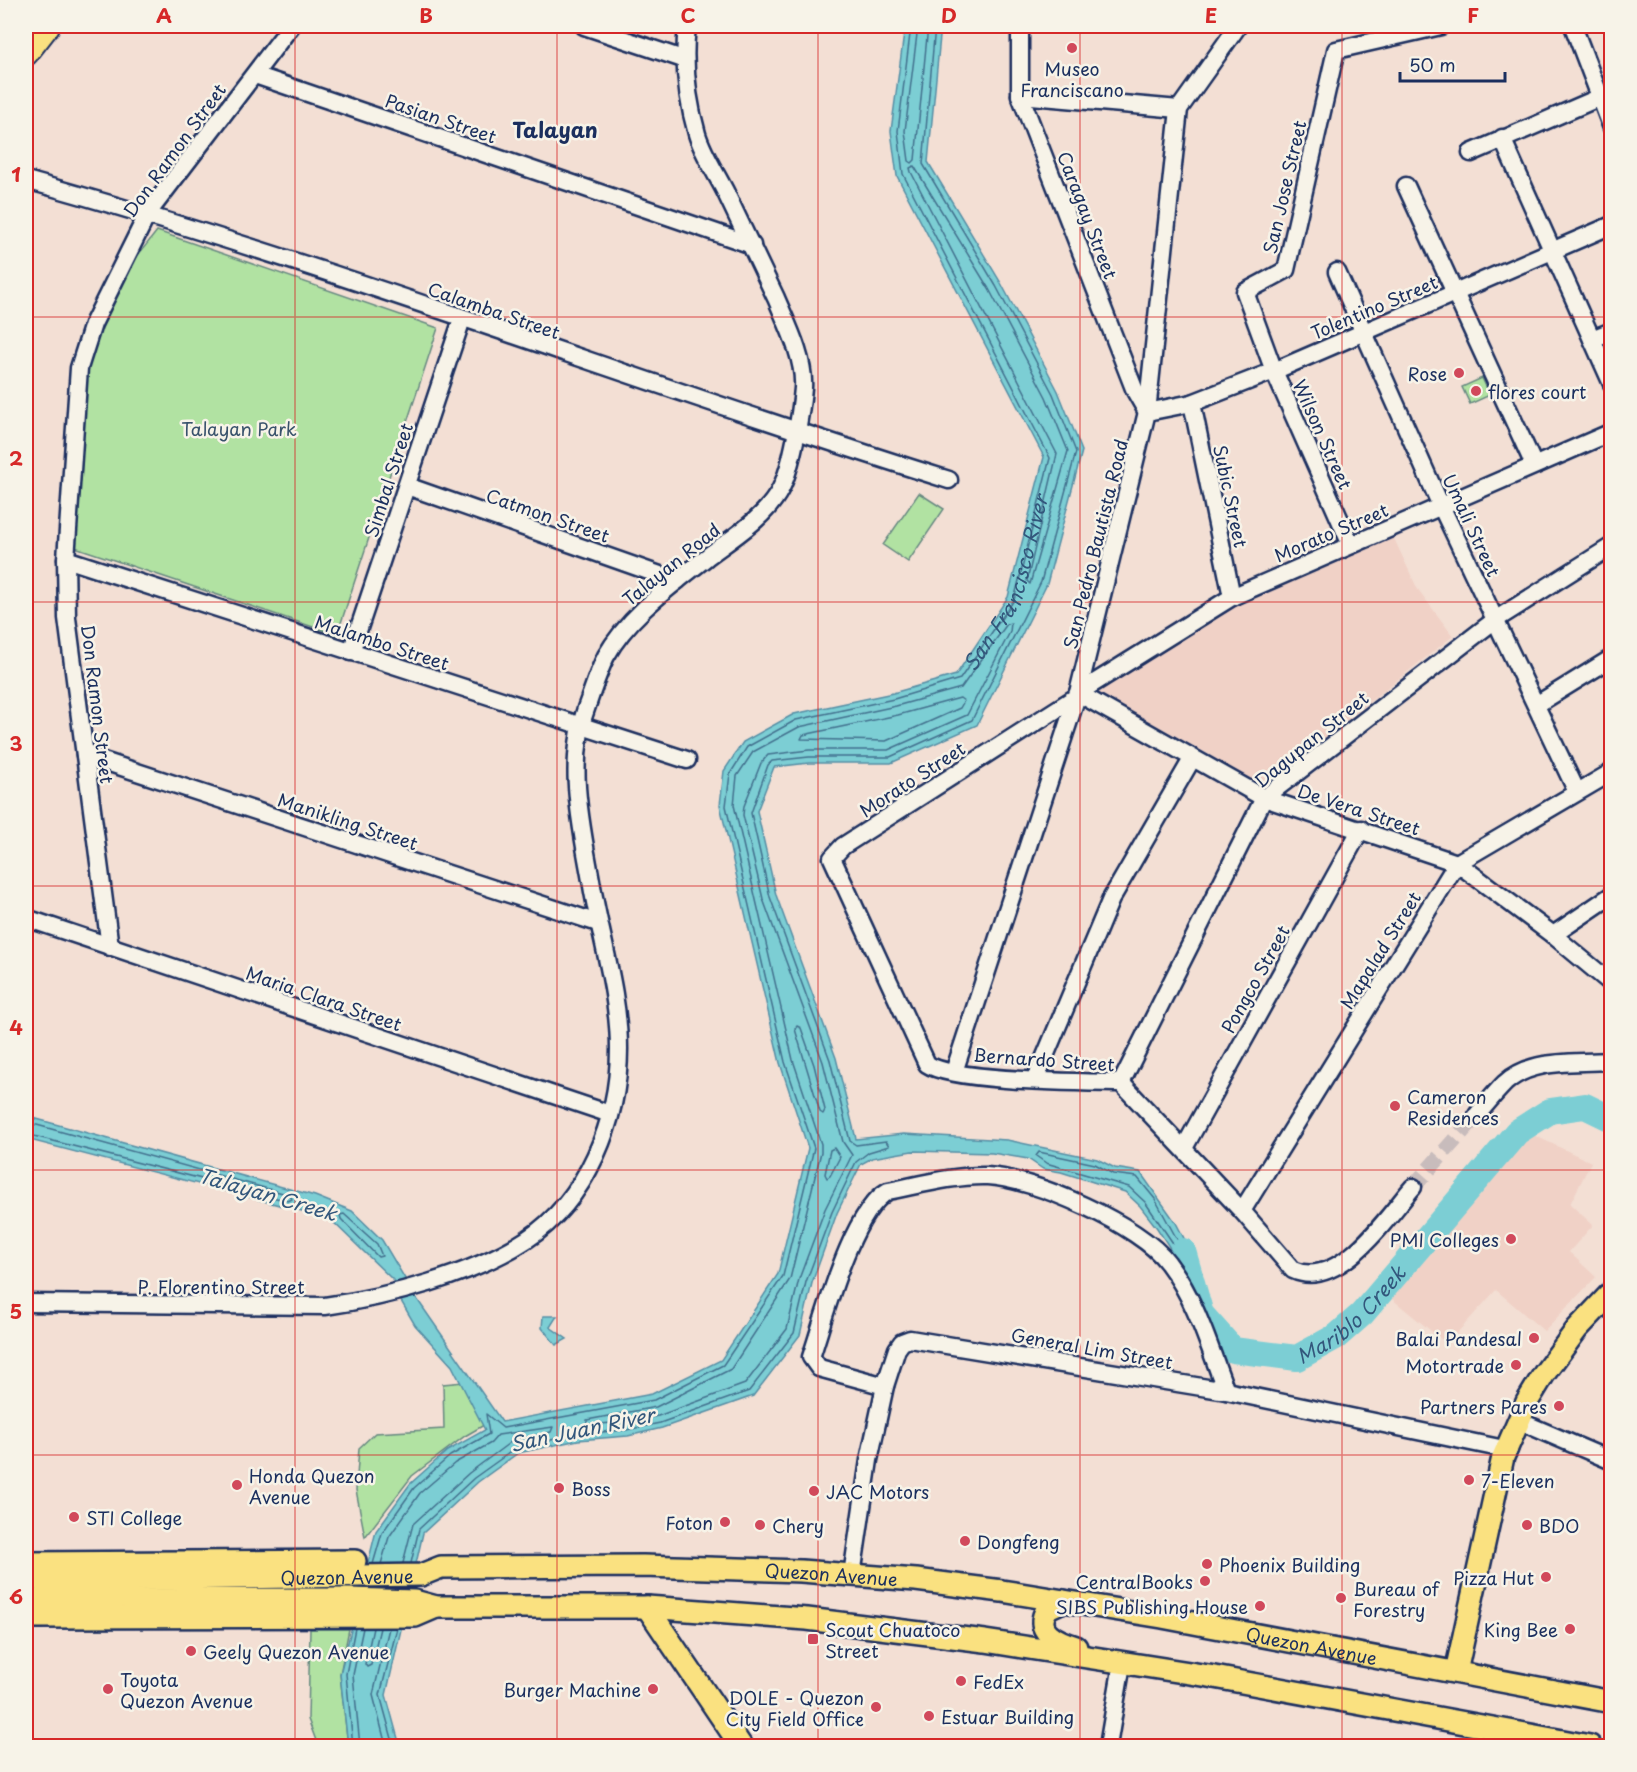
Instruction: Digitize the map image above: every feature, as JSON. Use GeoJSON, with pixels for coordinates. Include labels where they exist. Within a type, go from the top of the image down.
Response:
{"type":"FeatureCollection","features":[{"type":"Feature","properties":{"kind":"highway"},"geometry":{"type":"LineString","coordinates":[[26,53],[47,26]]}},
{"type":"Feature","properties":{"kind":"main road"},"geometry":{"type":"LineString","coordinates":[[26,63],[55,26]]}},
{"type":"Feature","properties":{"kind":"main road"},"geometry":{"type":"LineString","coordinates":[[1463,1674],[1499,1470],[1527,1402],[1562,1349],[1611,1292]]}},
{"type":"Feature","properties":{"kind":"main road"},"geometry":{"type":"LineString","coordinates":[[26,1563],[353,1568]]}},
{"type":"Feature","properties":{"kind":"main road","name":"Quezon Avenue"},"geometry":{"type":"LineString","coordinates":[[34,1600],[353,1568],[643,1566],[852,1575],[916,1580],[1063,1600],[1611,1702]]}},
{"type":"Feature","properties":{"kind":"main road"},"geometry":{"type":"LineString","coordinates":[[34,1600],[414,1609],[436,1607],[647,1607],[807,1619],[986,1641],[1209,1676],[1590,1746]]}},
{"type":"Feature","properties":{"kind":"main road"},"geometry":{"type":"LineString","coordinates":[[1063,1600],[1048,1608],[1043,1615],[1045,1631],[1055,1641],[1132,1665]]}},
{"type":"Feature","properties":{"kind":"main road"},"geometry":{"type":"LineString","coordinates":[[647,1607],[741,1746]]}},
{"type":"Feature","properties":{"kind":"street","name":"Don Ramon Street"},"geometry":{"type":"LineString","coordinates":[[110,946],[67,618],[66,559],[79,368],[98,314],[148,213],[291,26]]}},
{"type":"Feature","properties":{"kind":"street"},"geometry":{"type":"LineString","coordinates":[[584,26],[683,59]]}},
{"type":"Feature","properties":{"kind":"street","name":"Talayan Road"},"geometry":{"type":"LineString","coordinates":[[414,1287],[486,1261],[529,1238],[563,1206],[585,1178],[610,1114],[619,1050],[616,1009],[575,792],[578,727],[606,657],[631,622],[677,581],[731,541],[771,502],[781,488],[796,433],[803,385],[801,368],[784,317],[752,245],[698,137],[683,59],[687,26]]}},
{"type":"Feature","properties":{"kind":"street","name":"Caragay Street"},"geometry":{"type":"LineString","coordinates":[[1020,26],[1020,95],[1135,391],[1148,412]]}},
{"type":"Feature","properties":{"kind":"street","name":"San Pedro Bautista Road"},"geometry":{"type":"LineString","coordinates":[[954,1072],[1077,695],[1148,412],[1179,109],[1238,26]]}},
{"type":"Feature","properties":{"kind":"street","name":"San Jose Street"},"geometry":{"type":"LineString","coordinates":[[1274,371],[1245,292],[1286,270],[1335,53],[1339,49],[1441,26]]}},
{"type":"Feature","properties":{"kind":"street"},"geometry":{"type":"LineString","coordinates":[[1573,26],[1605,95],[1611,128]]}},
{"type":"Feature","properties":{"kind":"street","name":"Pasian Street"},"geometry":{"type":"LineString","coordinates":[[255,75],[752,245]]}},
{"type":"Feature","properties":{"kind":"street"},"geometry":{"type":"LineString","coordinates":[[1020,95],[1179,109]]}},
{"type":"Feature","properties":{"kind":"street"},"geometry":{"type":"LineString","coordinates":[[1471,153],[1605,95]]}},
{"type":"Feature","properties":{"kind":"street"},"geometry":{"type":"LineString","coordinates":[[1502,138],[1611,384]]}},
{"type":"Feature","properties":{"kind":"street","name":"Calamba Street"},"geometry":{"type":"LineString","coordinates":[[26,180],[148,213],[796,433],[948,480]]}},
{"type":"Feature","properties":{"kind":"street"},"geometry":{"type":"LineString","coordinates":[[1406,186],[1534,465]]}},
{"type":"Feature","properties":{"kind":"street","name":"Tolentino Street"},"geometry":{"type":"LineString","coordinates":[[1148,412],[1192,403],[1274,371],[1611,225]]}},
{"type":"Feature","properties":{"kind":"street","name":"Umali Street"},"geometry":{"type":"LineString","coordinates":[[1337,272],[1441,506],[1577,792]]}},
{"type":"Feature","properties":{"kind":"street","name":"Simbal Street"},"geometry":{"type":"LineString","coordinates":[[351,652],[462,319]]}},
{"type":"Feature","properties":{"kind":"street"},"geometry":{"type":"LineString","coordinates":[[1592,339],[1611,331]]}},
{"type":"Feature","properties":{"kind":"street","name":"Wilson Street"},"geometry":{"type":"LineString","coordinates":[[1274,371],[1351,545]]}},
{"type":"Feature","properties":{"kind":"street","name":"Subic Street"},"geometry":{"type":"LineString","coordinates":[[1192,403],[1232,597]]}},
{"type":"Feature","properties":{"kind":"street","name":"Morato Street"},"geometry":{"type":"LineString","coordinates":[[832,858],[843,846],[1232,597],[1611,432]]}},
{"type":"Feature","properties":{"kind":"street","name":"Catmon Street"},"geometry":{"type":"LineString","coordinates":[[407,486],[677,581]]}},
{"type":"Feature","properties":{"kind":"street","name":"Dagupan Street"},"geometry":{"type":"LineString","coordinates":[[1121,1083],[1264,798],[1495,620],[1611,546]]}},
{"type":"Feature","properties":{"kind":"street","name":"Malambo Street"},"geometry":{"type":"LineString","coordinates":[[66,559],[578,727],[687,760]]}},
{"type":"Feature","properties":{"kind":"street"},"geometry":{"type":"LineString","coordinates":[[1536,705],[1611,658]]}},
{"type":"Feature","properties":{"kind":"street","name":"De Vera Street"},"geometry":{"type":"LineString","coordinates":[[1077,695],[1264,798],[1457,863],[1553,935],[1611,984]]}},
{"type":"Feature","properties":{"kind":"street","name":"Manikling Street"},"geometry":{"type":"LineString","coordinates":[[85,755],[598,923]]}},
{"type":"Feature","properties":{"kind":"street"},"geometry":{"type":"LineString","coordinates":[[1035,1080],[1110,899],[1192,759]]}},
{"type":"Feature","properties":{"kind":"street","name":"Mapalad Street"},"geometry":{"type":"LineString","coordinates":[[1242,1210],[1457,863],[1611,772]]}},
{"type":"Feature","properties":{"kind":"street","name":"Pongco Street"},"geometry":{"type":"LineString","coordinates":[[1184,1148],[1361,829]]}},
{"type":"Feature","properties":{"kind":"street","name":"Bernardo Street"},"geometry":{"type":"LineString","coordinates":[[832,858],[927,1064],[935,1069],[1035,1080],[1121,1083],[1242,1210],[1293,1270],[1315,1274],[1344,1262],[1413,1187]]}},
{"type":"Feature","properties":{"kind":"street"},"geometry":{"type":"LineString","coordinates":[[1553,935],[1611,895]]}},
{"type":"Feature","properties":{"kind":"street","name":"Maria Clara Street"},"geometry":{"type":"LineString","coordinates":[[26,918],[610,1114]]}},
{"type":"Feature","properties":{"kind":"street"},"geometry":{"type":"LineString","coordinates":[[1477,1114],[1505,1083],[1526,1071],[1545,1065],[1611,1061]]}},
{"type":"Feature","properties":{"kind":"street"},"geometry":{"type":"LineString","coordinates":[[885,1386],[819,1368],[811,1357],[856,1229],[878,1197],[888,1191],[985,1176],[1002,1178],[1047,1192],[1128,1227],[1155,1247],[1168,1263],[1193,1306],[1226,1390]]}},
{"type":"Feature","properties":{"kind":"street","name":"P. Florentino Street"},"geometry":{"type":"LineString","coordinates":[[26,1304],[325,1306],[414,1287]]}},
{"type":"Feature","properties":{"kind":"street","name":"General Lim Street"},"geometry":{"type":"LineString","coordinates":[[852,1575],[869,1460],[885,1386],[897,1349],[902,1342],[919,1339],[1226,1390],[1509,1450]]}},
{"type":"Feature","properties":{"kind":"street"},"geometry":{"type":"LineString","coordinates":[[1519,1421],[1611,1461]]}},
{"type":"Feature","properties":{"kind":"street"},"geometry":{"type":"LineString","coordinates":[[1108,1746],[1132,1665]]}},
{"type":"Feature","properties":{"kind":"shaded area"},"geometry":{"type":"Polygon","coordinates":[[[1391,532],[1417,588],[1453,636],[1259,789],[1234,779],[1210,755],[1094,692],[1241,599],[1391,532]]]}},
{"type":"Feature","properties":{"kind":"shaded area","name":"PMI Colleges"},"geometry":{"type":"Polygon","coordinates":[[[1529,1133],[1591,1162],[1570,1204],[1593,1225],[1569,1252],[1596,1277],[1544,1331],[1496,1290],[1447,1344],[1392,1299],[1529,1133]]]}},
{"type":"Feature","properties":{"kind":"green space","name":"Talayan Park"},"geometry":{"type":"Polygon","coordinates":[[[157,231],[438,328],[337,635],[69,545],[76,444],[85,377],[93,345],[104,313],[119,283],[157,231]]]}},
{"type":"Feature","properties":{"kind":"green space","name":"flores court"},"geometry":{"type":"Polygon","coordinates":[[[1482,378],[1490,395],[1470,404],[1462,387],[1482,378]]]}},
{"type":"Feature","properties":{"kind":"green space"},"geometry":{"type":"Polygon","coordinates":[[[919,493],[944,509],[908,562],[883,545],[919,493]]]}},
{"type":"Feature","properties":{"kind":"green space"},"geometry":{"type":"Polygon","coordinates":[[[464,1382],[491,1421],[465,1436],[412,1476],[365,1537],[356,1490],[359,1448],[375,1433],[444,1429],[443,1384],[464,1382]]]}},
{"type":"Feature","properties":{"kind":"green space"},"geometry":{"type":"Polygon","coordinates":[[[310,1629],[349,1629],[340,1674],[348,1746],[318,1746],[308,1719],[310,1629]]]}},
{"type":"Feature","properties":{"kind":"water"},"geometry":{"type":"Polygon","coordinates":[[[905,26],[941,26],[928,162],[1001,283],[1058,391],[1082,451],[1047,584],[977,725],[891,763],[809,763],[774,767],[757,811],[776,895],[836,1058],[856,1139],[904,1134],[1007,1140],[1097,1159],[1115,1168],[1140,1172],[1176,1223],[1202,1273],[1190,1286],[1177,1259],[1157,1228],[1140,1206],[1125,1192],[1061,1172],[1043,1169],[1028,1159],[992,1153],[912,1151],[872,1158],[861,1164],[837,1213],[812,1283],[800,1335],[753,1396],[662,1428],[628,1436],[578,1440],[518,1453],[478,1482],[423,1533],[386,1695],[400,1746],[348,1746],[340,1674],[376,1531],[410,1484],[447,1451],[485,1430],[452,1366],[415,1325],[401,1301],[395,1282],[329,1218],[26,1139],[26,1116],[315,1196],[352,1211],[382,1240],[417,1299],[502,1422],[652,1394],[721,1360],[778,1274],[808,1148],[780,1063],[720,805],[724,771],[743,742],[794,714],[893,693],[956,675],[1008,597],[1044,457],[897,176],[891,131],[905,26]]]}},
{"type":"Feature","properties":{"kind":"water"},"geometry":{"type":"Polygon","coordinates":[[[543,1316],[557,1316],[550,1327],[567,1339],[556,1345],[542,1328],[543,1316]]]}},
{"type":"Feature","properties":{"kind":"waterway","name":"Mariblo Creek"},"geometry":{"type":"LineString","coordinates":[[1183,1251],[1201,1314],[1233,1350],[1297,1358],[1337,1336],[1362,1314],[1517,1132],[1550,1111],[1585,1106],[1612,1119]]}},
{"type":"Feature","properties":{"kind":"tunnel"},"geometry":{"type":"LineString","coordinates":[[1413,1187],[1477,1115]]}},
{"type":"Feature","properties":{"kind":"tunnel"},"geometry":{"type":"LineString","coordinates":[[26,1581],[41,1581]]}},
{"type":"Feature","properties":{"kind":"place","name":"Museo Franciscano"},"geometry":{"type":"Point","coordinates":[1072,48]}},
{"type":"Feature","properties":{"kind":"place","name":"Rose"},"geometry":{"type":"Point","coordinates":[1459,373]}},
{"type":"Feature","properties":{"kind":"place","name":"flores court"},"geometry":{"type":"Point","coordinates":[1476,391]}},
{"type":"Feature","properties":{"kind":"place","name":"Cameron Residences"},"geometry":{"type":"Point","coordinates":[1395,1106]}},
{"type":"Feature","properties":{"kind":"place","name":"PMI Colleges"},"geometry":{"type":"Point","coordinates":[1511,1239]}},
{"type":"Feature","properties":{"kind":"place","name":"Balai Pandesal"},"geometry":{"type":"Point","coordinates":[1534,1338]}},
{"type":"Feature","properties":{"kind":"place","name":"Motortrade"},"geometry":{"type":"Point","coordinates":[1516,1365]}},
{"type":"Feature","properties":{"kind":"place","name":"Partners Pares"},"geometry":{"type":"Point","coordinates":[1559,1406]}},
{"type":"Feature","properties":{"kind":"place","name":"7-Eleven"},"geometry":{"type":"Point","coordinates":[1469,1480]}},
{"type":"Feature","properties":{"kind":"place","name":"Honda Quezon Avenue"},"geometry":{"type":"Point","coordinates":[237,1485]}},
{"type":"Feature","properties":{"kind":"place","name":"Boss"},"geometry":{"type":"Point","coordinates":[559,1488]}},
{"type":"Feature","properties":{"kind":"place","name":"JAC Motors"},"geometry":{"type":"Point","coordinates":[814,1491]}},
{"type":"Feature","properties":{"kind":"place","name":"STI College"},"geometry":{"type":"Point","coordinates":[74,1517]}},
{"type":"Feature","properties":{"kind":"place","name":"Foton"},"geometry":{"type":"Point","coordinates":[725,1522]}},
{"type":"Feature","properties":{"kind":"place","name":"Chery"},"geometry":{"type":"Point","coordinates":[760,1525]}},
{"type":"Feature","properties":{"kind":"place","name":"BDO"},"geometry":{"type":"Point","coordinates":[1527,1525]}},
{"type":"Feature","properties":{"kind":"place","name":"Dongfeng"},"geometry":{"type":"Point","coordinates":[965,1541]}},
{"type":"Feature","properties":{"kind":"place","name":"Phoenix Building"},"geometry":{"type":"Point","coordinates":[1207,1564]}},
{"type":"Feature","properties":{"kind":"place","name":"Pizza Hut"},"geometry":{"type":"Point","coordinates":[1546,1577]}},
{"type":"Feature","properties":{"kind":"place","name":"CentralBooks"},"geometry":{"type":"Point","coordinates":[1205,1581]}},
{"type":"Feature","properties":{"kind":"place","name":"Bureau of Forestry"},"geometry":{"type":"Point","coordinates":[1341,1598]}},
{"type":"Feature","properties":{"kind":"place","name":"SIBS Publishing House"},"geometry":{"type":"Point","coordinates":[1260,1606]}},
{"type":"Feature","properties":{"kind":"place","name":"King Bee"},"geometry":{"type":"Point","coordinates":[1570,1629]}},
{"type":"Feature","properties":{"kind":"place","name":"Scout Chuatoco Street"},"geometry":{"type":"Point","coordinates":[813,1639]}},
{"type":"Feature","properties":{"kind":"place","name":"Geely Quezon Avenue"},"geometry":{"type":"Point","coordinates":[191,1651]}},
{"type":"Feature","properties":{"kind":"place","name":"FedEx"},"geometry":{"type":"Point","coordinates":[961,1681]}},
{"type":"Feature","properties":{"kind":"place","name":"Toyota Quezon Avenue"},"geometry":{"type":"Point","coordinates":[108,1689]}},
{"type":"Feature","properties":{"kind":"place","name":"Burger Machine"},"geometry":{"type":"Point","coordinates":[653,1689]}},
{"type":"Feature","properties":{"kind":"place","name":"DOLE - Quezon City Field Office"},"geometry":{"type":"Point","coordinates":[876,1707]}},
{"type":"Feature","properties":{"kind":"place","name":"Estuar Building"},"geometry":{"type":"Point","coordinates":[929,1716]}},
{"type":"Feature","properties":{"kind":"district","name":"Talayan"},"geometry":{"type":"Point","coordinates":[555,129]}},
{"type":"Feature","properties":{"kind":"water label","name":"San Francisco River"},"geometry":{"type":"Point","coordinates":[1011,584]}},
{"type":"Feature","properties":{"kind":"water label","name":"Talayan Creek"},"geometry":{"type":"Point","coordinates":[268,1194]}},
{"type":"Feature","properties":{"kind":"water label","name":"San Juan River"},"geometry":{"type":"Point","coordinates":[582,1429]}}]}
